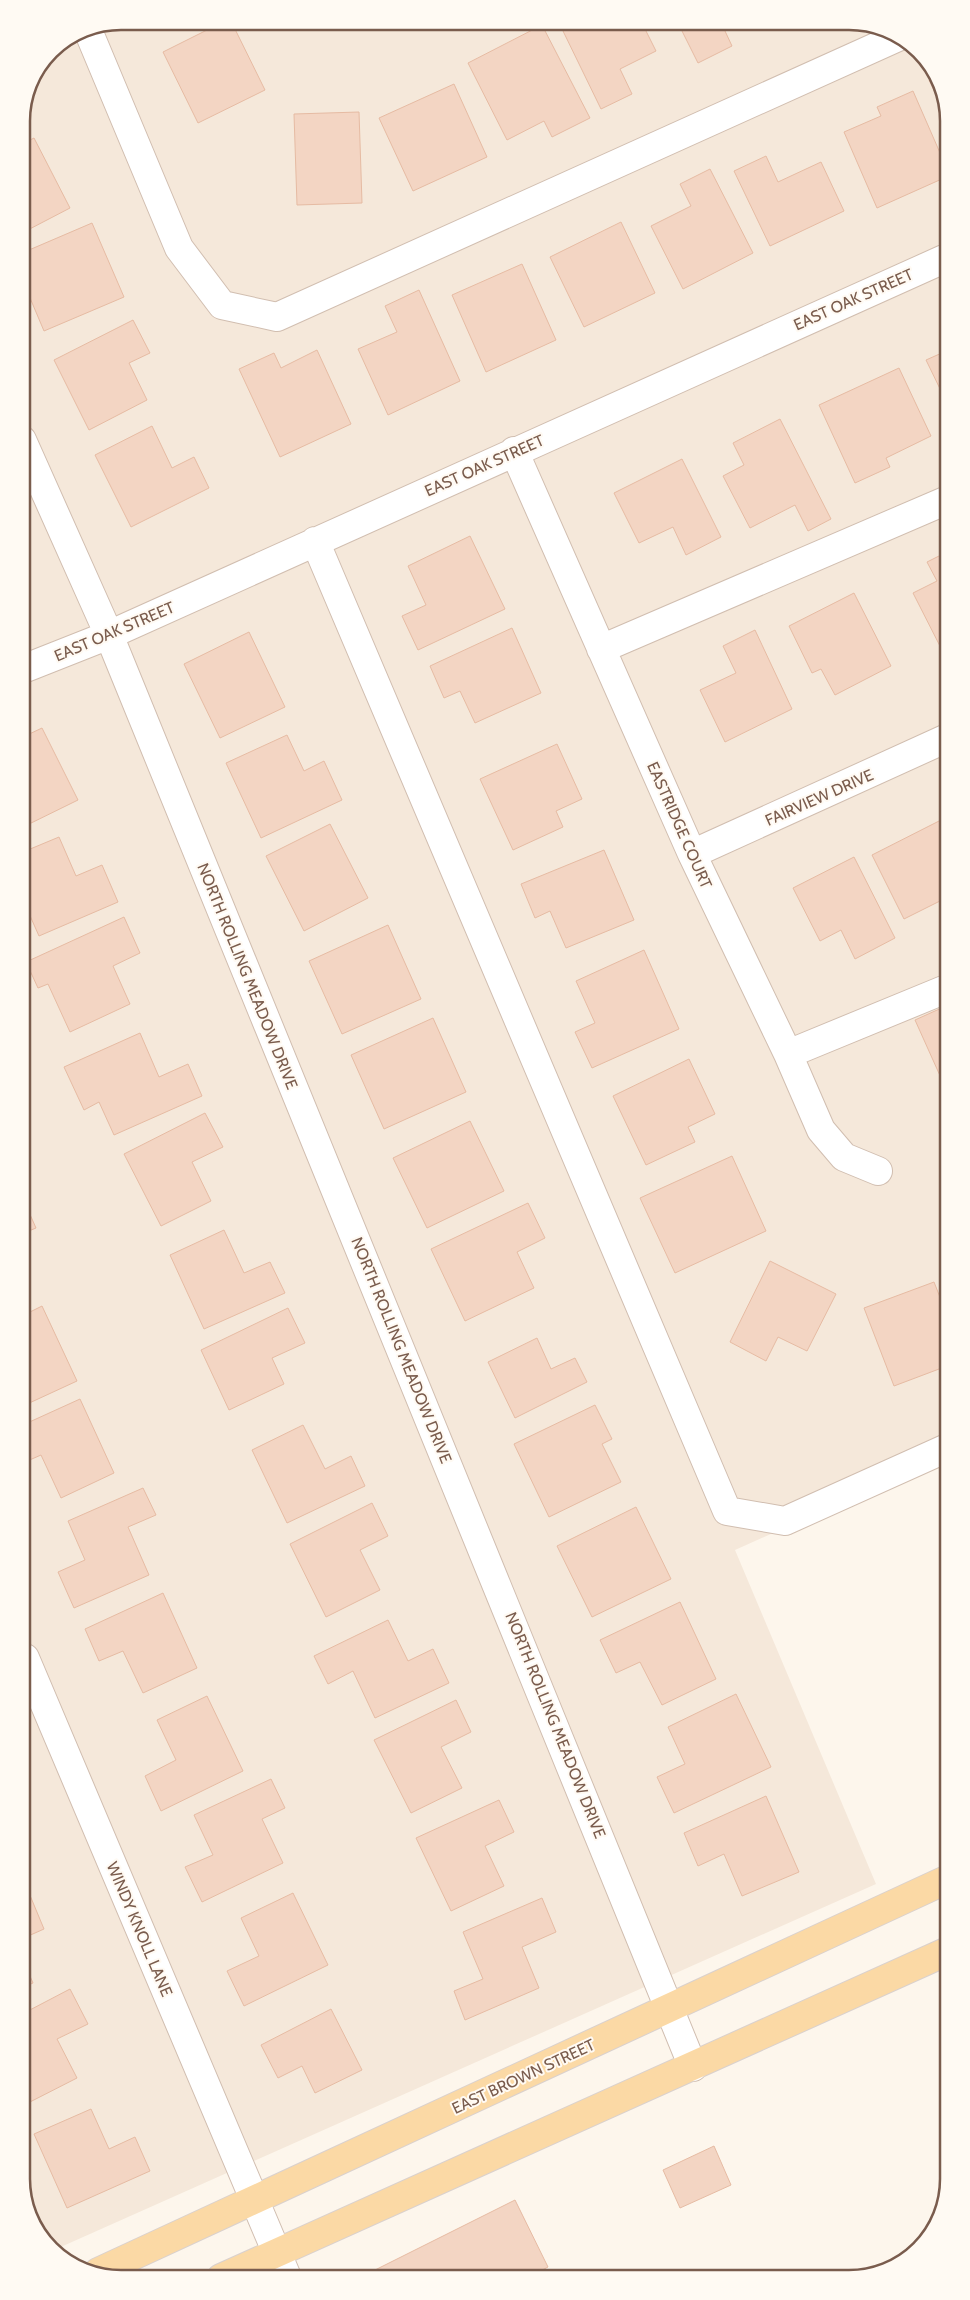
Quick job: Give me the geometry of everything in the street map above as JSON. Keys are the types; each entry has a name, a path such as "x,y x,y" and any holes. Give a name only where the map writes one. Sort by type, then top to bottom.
{"main road":[{"name":"EAST BROWN STREET","path":"106,2268 940,1883"},
{"path":"239,2270 940,1955"}],"street":[{"path":"90,36 179,248 222,305 276,317 891,40"},
{"name":"EAST OAK STREET","path":"30,666 109,635 940,261"},
{"name":"EASTRIDGE COURT","path":"514,451 692,854 788,1054 821,1130 844,1157 878,1171"},
{"name":"NORTH ROLLING MEADOW DRIVE","path":"30,458 109,635 671,2007 693,2067"},
{"path":"602,649 940,503"},
{"path":"316,541 727,1511 785,1521 940,1451"},
{"name":"FAIRVIEW DRIVE","path":"692,854 940,742"},
{"path":"788,1054 940,991"},
{"name":"WINDY KNOLL LANE","path":"30,1670 284,2270"}],"shaded area":[{"path":"121,30 855,30 878,35 894,42 913,57 931,81 938,103 940,121 940,1458 735,1550 876,1884 61,2247 45,2230 39,2219 30,2185 30,115 33,97 45,70 70,45 81,39 97,33"}],"building":[{"path":"207,30 235,30 265,90 198,123 163,52"},
{"path":"532,30 545,30 590,118 552,137 544,121 507,140 468,63"},
{"path":"646,30 656,51 620,69 632,94 601,109 563,31"},
{"path":"682,30 727,30 725,31 732,46 698,63"},
{"path":"454,84 487,157 413,191 379,118"},
{"path":"913,91 940,153 940,180 877,208 844,132 881,116 877,107"},
{"path":"359,112 362,203 297,205 294,114"},
{"path":"34,138 70,208 30,229 30,140"},
{"path":"766,156 778,182 821,162 844,211 770,246 734,171"},
{"path":"710,169 753,253 683,289 651,226 691,206 680,184"},
{"path":"621,222 655,293 584,327 550,257"},
{"path":"92,223 124,297 44,331 30,298 30,250"},
{"path":"522,264 556,340 486,372 452,295"},
{"path":"419,290 460,381 388,415 358,349 397,332 385,306"},
{"path":"133,320 150,353 129,363 147,400 89,430 54,360"},
{"path":"317,350 351,424 280,457 239,369 274,353 281,368"},
{"path":"940,354 940,389 926,360"},
{"path":"899,368 931,436 886,458 890,467 855,483 819,405"},
{"path":"780,419 831,519 808,531 795,505 750,528 723,476 744,465 733,443"},
{"path":"152,426 172,468 194,457 209,488 131,527 95,455"},
{"path":"682,459 721,537 686,555 673,527 639,543 614,493"},
{"path":"470,536 505,609 418,650 402,616 426,605 408,566"},
{"path":"940,556 940,646 913,593 937,581 927,562"},
{"path":"854,593 891,666 835,695 821,669 812,673 789,626"},
{"path":"512,628 541,693 475,723 460,691 444,698 430,666"},
{"path":"755,630 792,709 725,742 700,690 736,673 723,646"},
{"path":"249,632 285,707 220,738 184,664"},
{"path":"42,728 78,800 30,824 30,734"},
{"path":"287,735 304,771 324,761 342,800 261,838 226,763"},
{"path":"557,744 582,799 556,811 563,827 513,850 480,779"},
{"path":"940,821 940,901 904,919 872,855"},
{"path":"330,824 368,898 304,931 266,856"},
{"path":"59,837 76,876 102,865 118,902 39,936 30,916 30,849"},
{"path":"604,850 634,920 566,948 550,911 535,918 521,884"},
{"path":"854,857 895,938 855,959 841,930 820,941 793,888"},
{"path":"124,917 140,953 113,966 130,1004 70,1032 48,984 38,988 30,971 30,960"},
{"path":"388,925 421,999 342,1034 309,961"},
{"path":"644,950 679,1029 592,1068 575,1032 595,1023 576,981"},
{"path":"940,1009 940,1076 915,1020"},
{"path":"433,1018 466,1092 384,1129 351,1055"},
{"path":"140,1033 159,1077 188,1064 202,1096 114,1135 99,1102 84,1110 64,1067"},
{"path":"689,1059 715,1114 688,1127 695,1142 646,1165 613,1096"},
{"path":"205,1113 223,1147 192,1162 211,1201 161,1226 124,1154"},
{"path":"470,1121 504,1191 427,1228 393,1158"},
{"path":"732,1156 766,1231 675,1273 640,1198"},
{"path":"528,1203 545,1238 517,1252 534,1288 465,1321 431,1249"},
{"path":"30,1214 36,1228 30,1230"},
{"path":"224,1230 244,1273 270,1262 285,1293 204,1329 170,1255"},
{"path":"770,1261 836,1294 807,1351 778,1337 766,1361 730,1342"},
{"path":"934,1282 940,1297 940,1369 894,1386 864,1308"},
{"path":"42,1306 77,1381 30,1403 30,1312"},
{"path":"288,1308 305,1343 272,1358 284,1384 229,1410 201,1350"},
{"path":"537,1338 551,1369 575,1358 587,1382 515,1418 488,1362"},
{"path":"80,1399 114,1473 61,1498 41,1455 30,1460 30,1422"},
{"path":"595,1405 612,1439 602,1444 621,1482 549,1517 514,1444"},
{"path":"303,1425 325,1469 351,1456 365,1486 287,1523 252,1450"},
{"path":"143,1488 156,1515 128,1527 149,1575 74,1608 58,1572 85,1560 68,1521"},
{"path":"372,1503 388,1536 360,1550 380,1590 326,1617 290,1544"},
{"path":"636,1507 671,1579 592,1617 557,1546"},
{"path":"163,1593 197,1668 143,1693 123,1651 99,1661 85,1629"},
{"path":"680,1602 716,1679 662,1705 640,1662 616,1673 600,1640"},
{"path":"388,1620 408,1661 433,1649 449,1683 375,1718 353,1671 328,1684 314,1656"},
{"path":"736,1694 771,1767 674,1813 657,1777 685,1764 668,1727"},
{"path":"207,1696 243,1771 161,1811 145,1776 176,1760 157,1720"},
{"path":"456,1700 471,1732 441,1747 462,1788 411,1813 374,1740"},
{"path":"271,1779 285,1808 262,1819 283,1863 202,1902 185,1867 213,1855 194,1815"},
{"path":"766,1796 799,1872 742,1896 724,1854 698,1866 684,1833"},
{"path":"499,1800 514,1832 485,1846 504,1886 451,1911 416,1838"},
{"path":"293,1893 328,1965 244,2006 227,1971 259,1956 241,1918"},
{"path":"30,1895 44,1929 30,1935"},
{"path":"542,1898 556,1932 522,1947 539,1988 465,2020 454,1991 483,1979 463,1932"},
{"path":"70,1989 88,2024 57,2039 77,2078 30,2102 30,2010"},
{"path":"331,2009 362,2070 315,2093 302,2066 278,2078 261,2045"},
{"path":"91,2109 109,2149 135,2137 150,2171 67,2208 34,2134"},
{"path":"714,2146 731,2185 680,2208 663,2170"},
{"path":"515,2200 548,2267 542,2270 375,2270"}]}
